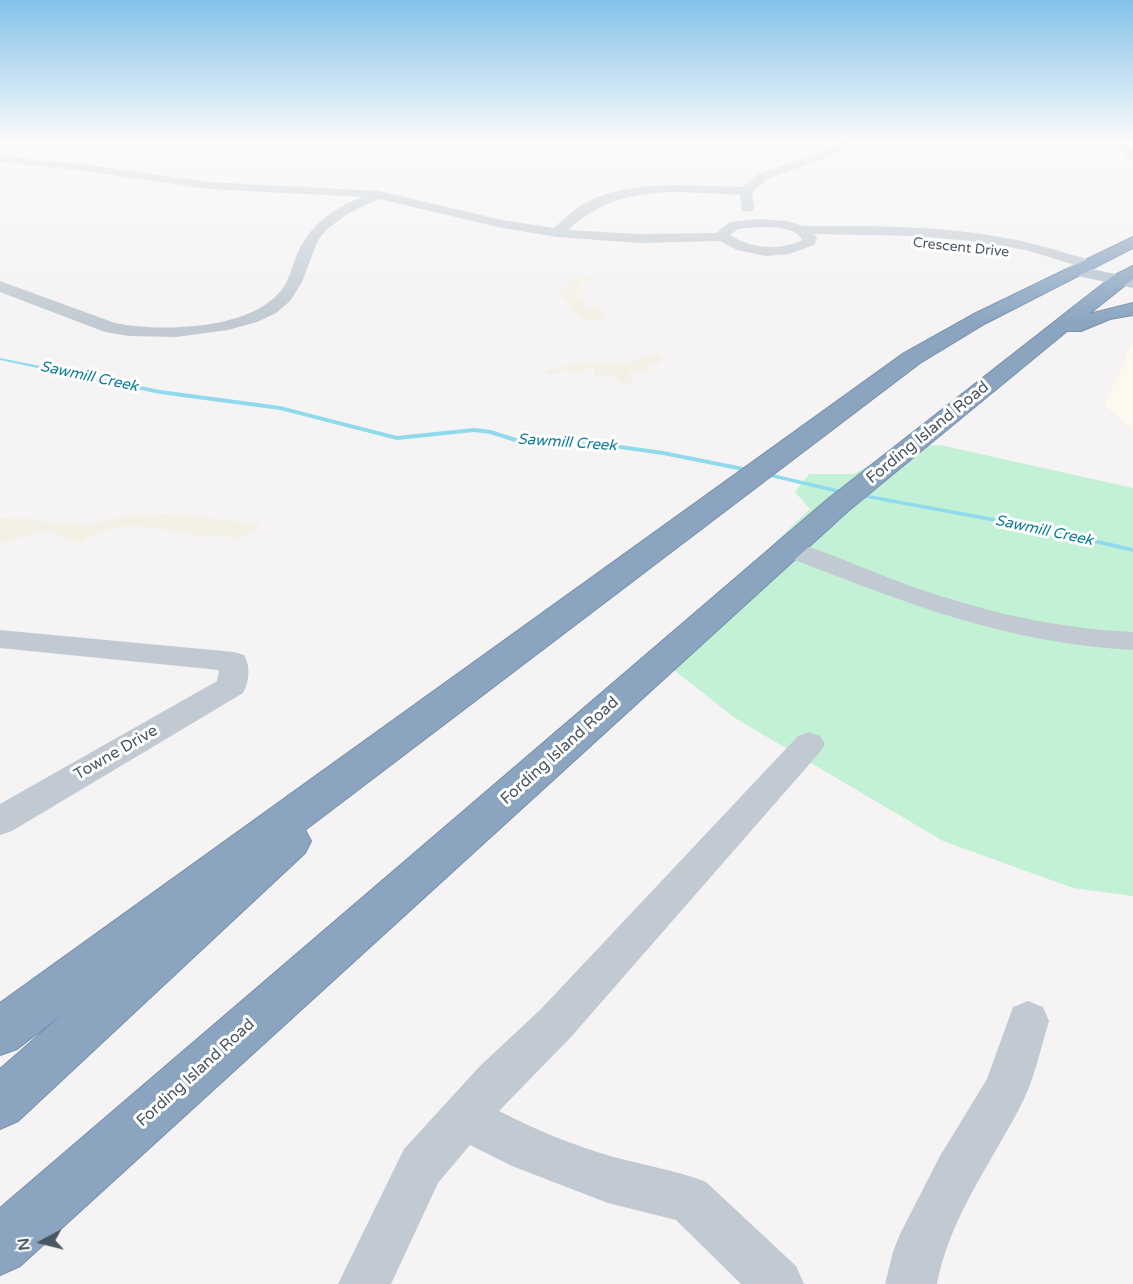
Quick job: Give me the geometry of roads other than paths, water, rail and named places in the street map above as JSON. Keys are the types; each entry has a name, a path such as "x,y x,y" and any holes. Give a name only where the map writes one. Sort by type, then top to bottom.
{"highway":[{"name":"Fording Island Road","path":"0,1246 838,505 1040,343 1115,278 1133,242"},
{"name":"Fording Island Road","path":"0,1032 912,358 979,319 1115,278"},
{"path":"1061,300 1088,281 1115,278"},
{"path":"957,409 1002,348"},
{"path":"0,1103 434,711"}],"street":[{"path":"0,286 111,328 153,334 232,324 266,313 284,299 297,279 316,233 339,213 360,203"},
{"name":"Crescent Drive","path":"419,203 502,224 638,240 723,237 738,246 765,250 793,249 806,236"},
{"path":"558,232 574,217 597,203"},
{"path":"745,203 760,223"},
{"name":"Crescent Drive","path":"723,237 727,229 760,223 784,225 806,236 831,239 933,233 1027,246 1115,278"},
{"path":"784,225 943,230 973,234 990,240"},
{"name":"Crescent Drive","path":"871,235 1002,252 1115,278"},
{"path":"788,549 916,596 1002,623 1084,638 1133,641"},
{"name":"Towne Drive","path":"0,639 234,662 232,686 0,821"},
{"path":"364,1284 421,1166 555,1023 809,744"},
{"path":"911,1284 918,1252 957,1173 1005,1091 1028,1021"},
{"path":"464,1118 528,1150 608,1179 689,1199 778,1284"}],"waterway":[{"name":"Sawmill Creek","path":"0,359 160,392 280,408 397,438 474,430 491,432 518,441 577,441 663,453 753,471"},
{"name":"Sawmill Creek","path":"764,474 846,493"},
{"name":"Sawmill Creek","path":"858,495 1033,527 1133,550"}]}
